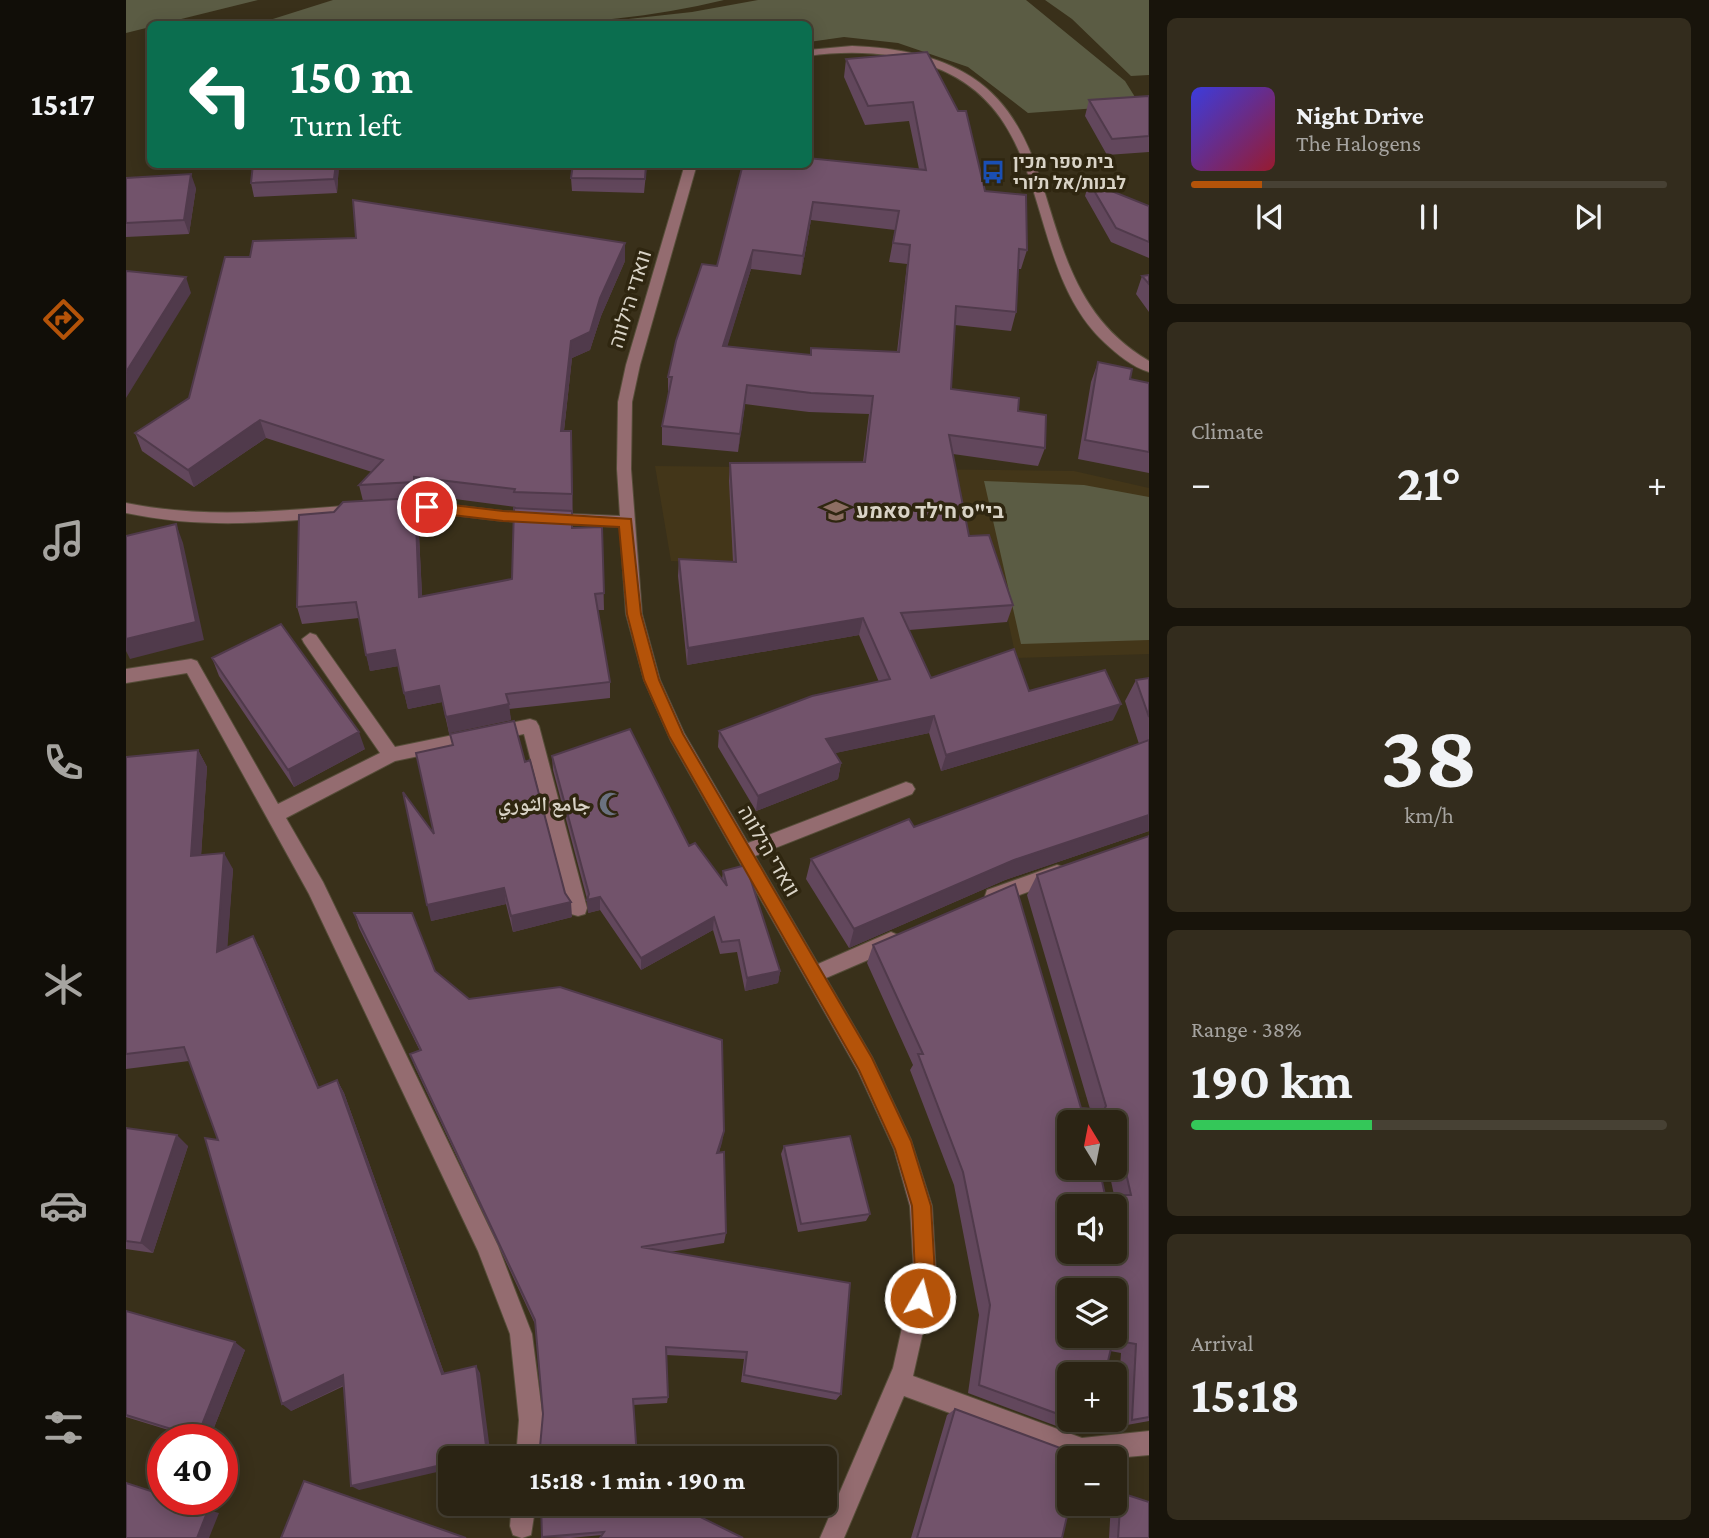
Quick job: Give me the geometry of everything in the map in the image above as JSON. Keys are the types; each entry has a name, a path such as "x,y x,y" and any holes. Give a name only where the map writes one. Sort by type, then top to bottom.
{"street":[{"path":"812,53 863,49 914,57 963,76 997,102 1026,154 1078,298 1102,336 1123,354 1149,367"},
{"name":"וואדי הילווה","path":"690,168 633,365 625,402 626,522 634,614 652,680 677,736 865,1064 904,1147 921,1206 925,1274 904,1369 832,1538"},
{"path":"126,508 160,515 233,520 338,510 427,507 503,516 626,522"},
{"path":"310,639 391,755"},
{"path":"126,676 191,666 316,888 487,1246 521,1334 531,1420 528,1446"},
{"path":"274,815 391,755 530,726 578,908"},
{"path":"744,852 906,789"},
{"path":"973,905 1015,895 1075,867"},
{"path":"814,974 912,932"},
{"path":"898,1382 1082,1450 1149,1443"}],"shaded area":[{"path":"655,466 1074,471 1149,488 1149,654 1016,658 991,539 904,559 809,567 671,561"}],"green space":[{"path":"126,0 258,0 173,21 147,21 147,28 126,33"},
{"path":"333,0 724,0 667,12 594,21 266,21"},
{"path":"758,0 1026,0 1125,81 1140,105 1028,113 968,67 898,43 844,37 812,42 812,21 610,21 692,12"},
{"path":"1045,0 1149,0 1149,75 1131,76 1072,19"},
{"path":"984,481 1084,485 1149,497 1149,640 1021,644"}],"building":[{"path":"927,52 958,111 966,111 985,191 1026,195 1027,250 1019,249 1016,312 956,306 951,389 1019,398 1018,411 1046,415 1045,448 949,435 969,536 989,535 1013,605 901,613 931,678 1014,649 1029,691 1105,670 1121,704 946,755 934,716 826,739 841,763 758,796 719,731 812,696 890,679 863,618 688,648 679,559 736,562 730,463 865,462 873,396 811,393 747,385 740,434 662,426 672,377 668,377 676,341 702,264 717,266 742,168 812,168 812,158 926,170 913,102 868,106 846,59","holes":["813,202 899,211 893,243 910,245 899,352 811,348 811,355 723,346 753,250 803,256"]},
{"path":"1149,96 1149,136 1112,139 1089,100"},
{"path":"253,168 335,168 334,179 251,183"},
{"path":"572,168 646,168 645,179 571,178"},
{"path":"191,174 184,220 126,223 126,178"},
{"path":"1089,182 1149,206 1149,242 1116,228"},
{"path":"353,200 625,243 600,298 590,332 571,341 561,431 571,431 572,494 514,492 515,489 414,477 414,482 359,485 383,460 260,420 188,470 135,433 189,398 225,257 250,257 253,241 356,238"},
{"path":"126,272 186,277 126,372"},
{"path":"1149,275 1149,284 1142,276"},
{"path":"1098,362 1132,369 1130,379 1149,383 1149,452 1085,440"},
{"path":"415,498 419,597 512,579 514,508 572,511 572,528 602,527 604,593 595,594 610,682 506,694 509,704 446,717 439,686 404,693 395,650 366,655 356,602 297,607 299,515 334,512 343,502"},
{"path":"176,524 196,622 126,639 126,536"},
{"path":"281,624 359,732 288,770 212,658"},
{"path":"1149,678 1149,717 1136,680"},
{"path":"514,721 525,762 530,760 565,893 571,902 511,916 504,888 427,905 403,792 434,834 416,753 453,745 450,734"},
{"path":"630,729 689,846 695,843 727,886 723,871 746,865 780,971 747,978 739,940 722,942 714,917 641,958 600,897 587,900 589,894 552,756"},
{"path":"1149,740 1149,815 1014,860 854,929 811,859 909,819 914,827"},
{"path":"198,750 191,856 224,853 217,952 253,936 318,1088 337,1080 442,1374 476,1366 486,1446 438,1446 438,1466 351,1486 343,1375 282,1404 205,1138 218,1140 184,1047 126,1054 126,757"},
{"path":"1149,836 1149,1417 1132,1420 1136,1344 1127,1342 1127,1278 1057,1278 1057,1348 1111,1348 1108,1362 1057,1362 1057,1414 979,1385 990,1305 963,1172 918,1054 923,1054 873,945 1015,884 1081,1108 1104,1110 1106,1106 1037,875","holes":["1057,1110 1127,1110 1127,1177 1131,1195 1127,1195 1127,1264 1057,1264 1057,1194 1105,1194 1102,1180 1057,1180"]},
{"path":"354,913 412,913 435,971 469,999 560,987 722,1040 724,1131 717,1153 724,1152 726,1233 641,1247 850,1283 841,1394 744,1375 747,1352 666,1347 668,1397 633,1399 636,1446 540,1446 543,1414 535,1320 410,1054 421,1050"},
{"path":"126,1128 177,1135 141,1243 126,1241"},
{"path":"850,1136 870,1214 801,1224 784,1146"},
{"path":"126,1311 235,1342 202,1424 155,1424 126,1415"},
{"path":"955,1409 1057,1447 1057,1516 1067,1516 1062,1538 917,1538"},
{"path":"304,1481 466,1538 281,1538"},
{"path":"126,1483 147,1490 147,1515 206,1515 197,1538 126,1538"},
{"path":"1127,1495 1149,1502 1149,1538 1118,1538 1119,1516 1127,1516"},
{"path":"541,1516 698,1516 743,1538 600,1538 604,1532 542,1537"}],"place":[{"name":"בית ספר מכין לבנות/אל ת׳ורי","path":"993,172"},
{"name":"בי\"ס ח'לד סאמע","path":"836,511"},
{"name":"جامع الثوري","path":"611,804"}],"route":[{"path":"427,507 503,516 626,522 634,614 652,680 677,736 865,1064 904,1147 921,1206 925,1274 920,1298"}]}
